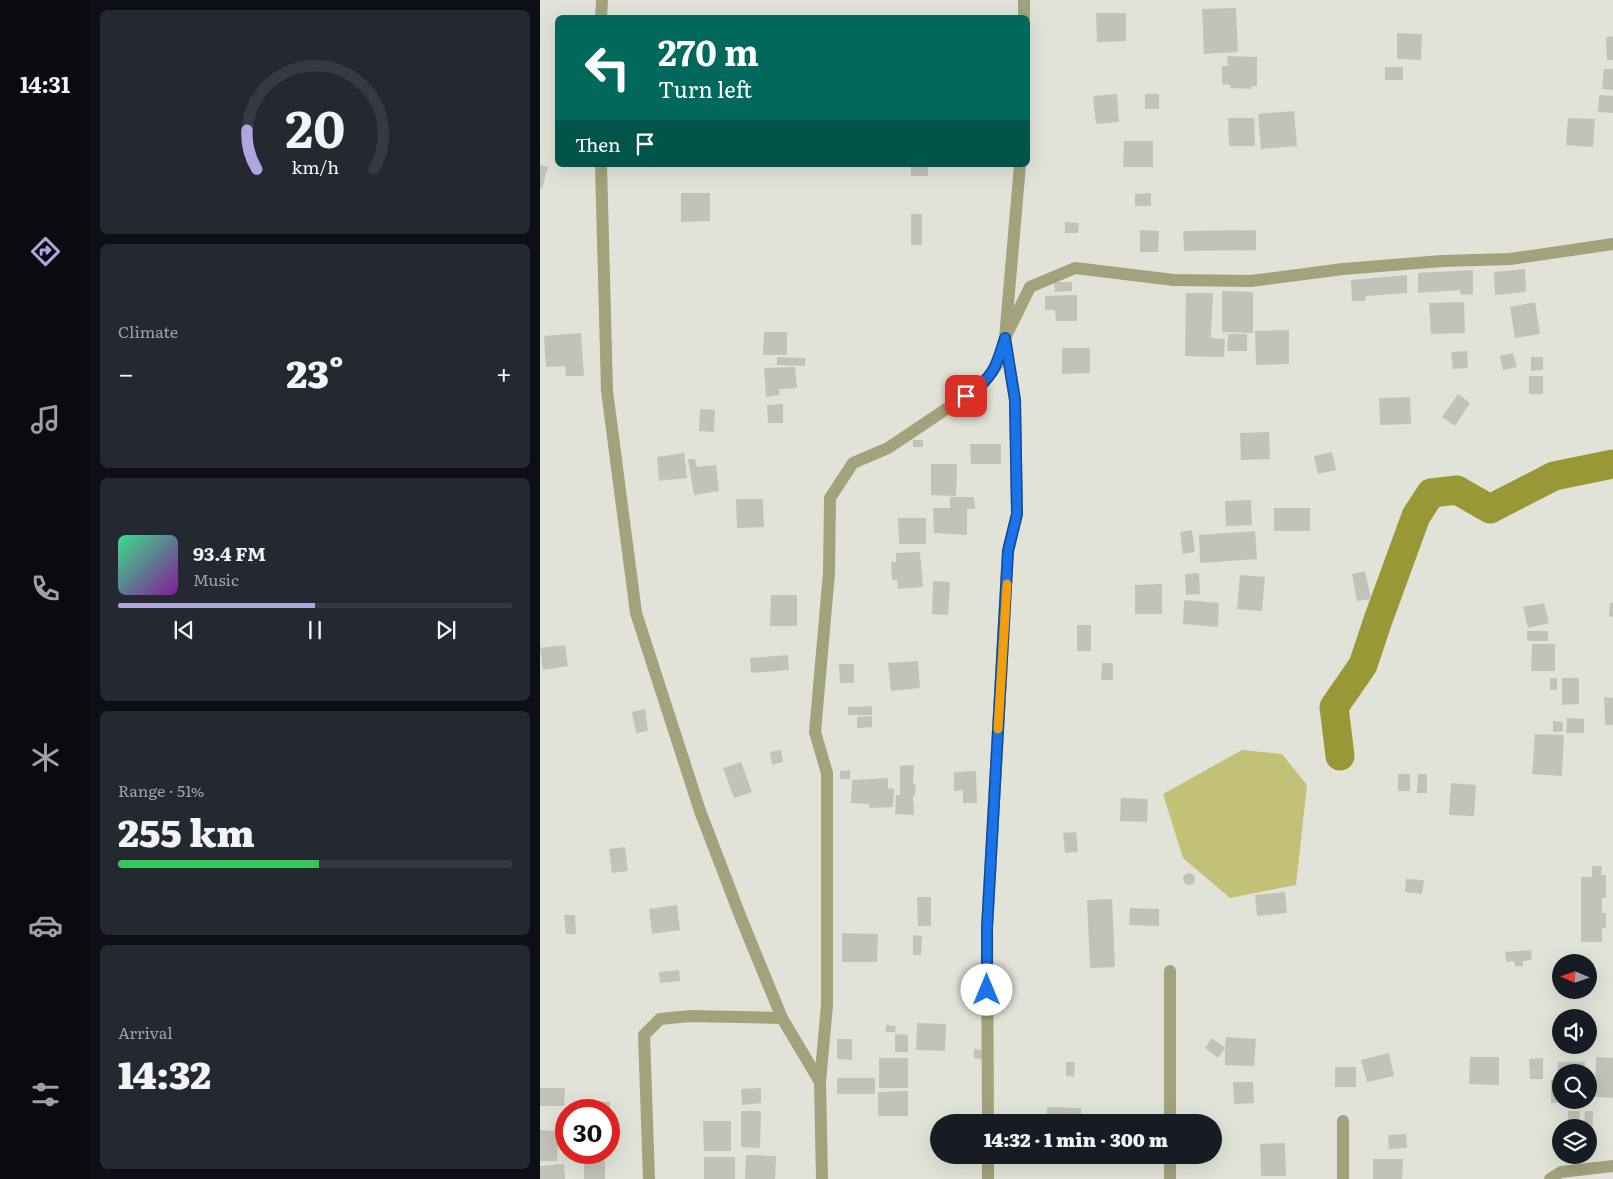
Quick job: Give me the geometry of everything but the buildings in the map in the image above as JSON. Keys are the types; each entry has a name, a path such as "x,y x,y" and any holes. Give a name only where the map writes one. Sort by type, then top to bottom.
{"street":[{"path":"601,15 602,0"},
{"path":"1024,0 1024,15"},
{"path":"601,167 607,391 636,613 700,811 782,1018 820,1082"},
{"path":"988,1114 987,928 1008,551 1017,514 1015,400 1005,338 1020,167"},
{"path":"822,1179 820,1082 827,1005 827,773 815,732 829,573 830,498 853,463 888,448 982,385 997,365 1005,338 1030,287 1074,268 1174,280 1251,281 1343,269 1442,261 1510,259 1613,244"},
{"path":"1170,972 1170,1114"},
{"path":"649,1179 644,1034 660,1019 690,1016 782,1018"},
{"path":"1343,1121 1344,1179"},
{"path":"988,1164 988,1179"},
{"path":"1170,1164 1170,1179"},
{"path":"1550,1179 1561,1172 1613,1166"}],"shaded area":[{"path":"1242,750 1282,754 1307,785 1296,885 1230,898 1183,858 1163,794"}],"waterway":[{"path":"1340,756 1334,707 1363,665 1416,516 1431,493 1457,490 1490,509 1554,476 1613,464"}],"slow traffic":[{"path":"998,729 1007,584"}],"route":[{"path":"966,396 982,385 997,365 1005,338 1015,400 1017,514 1008,551 987,928 987,990"}]}
